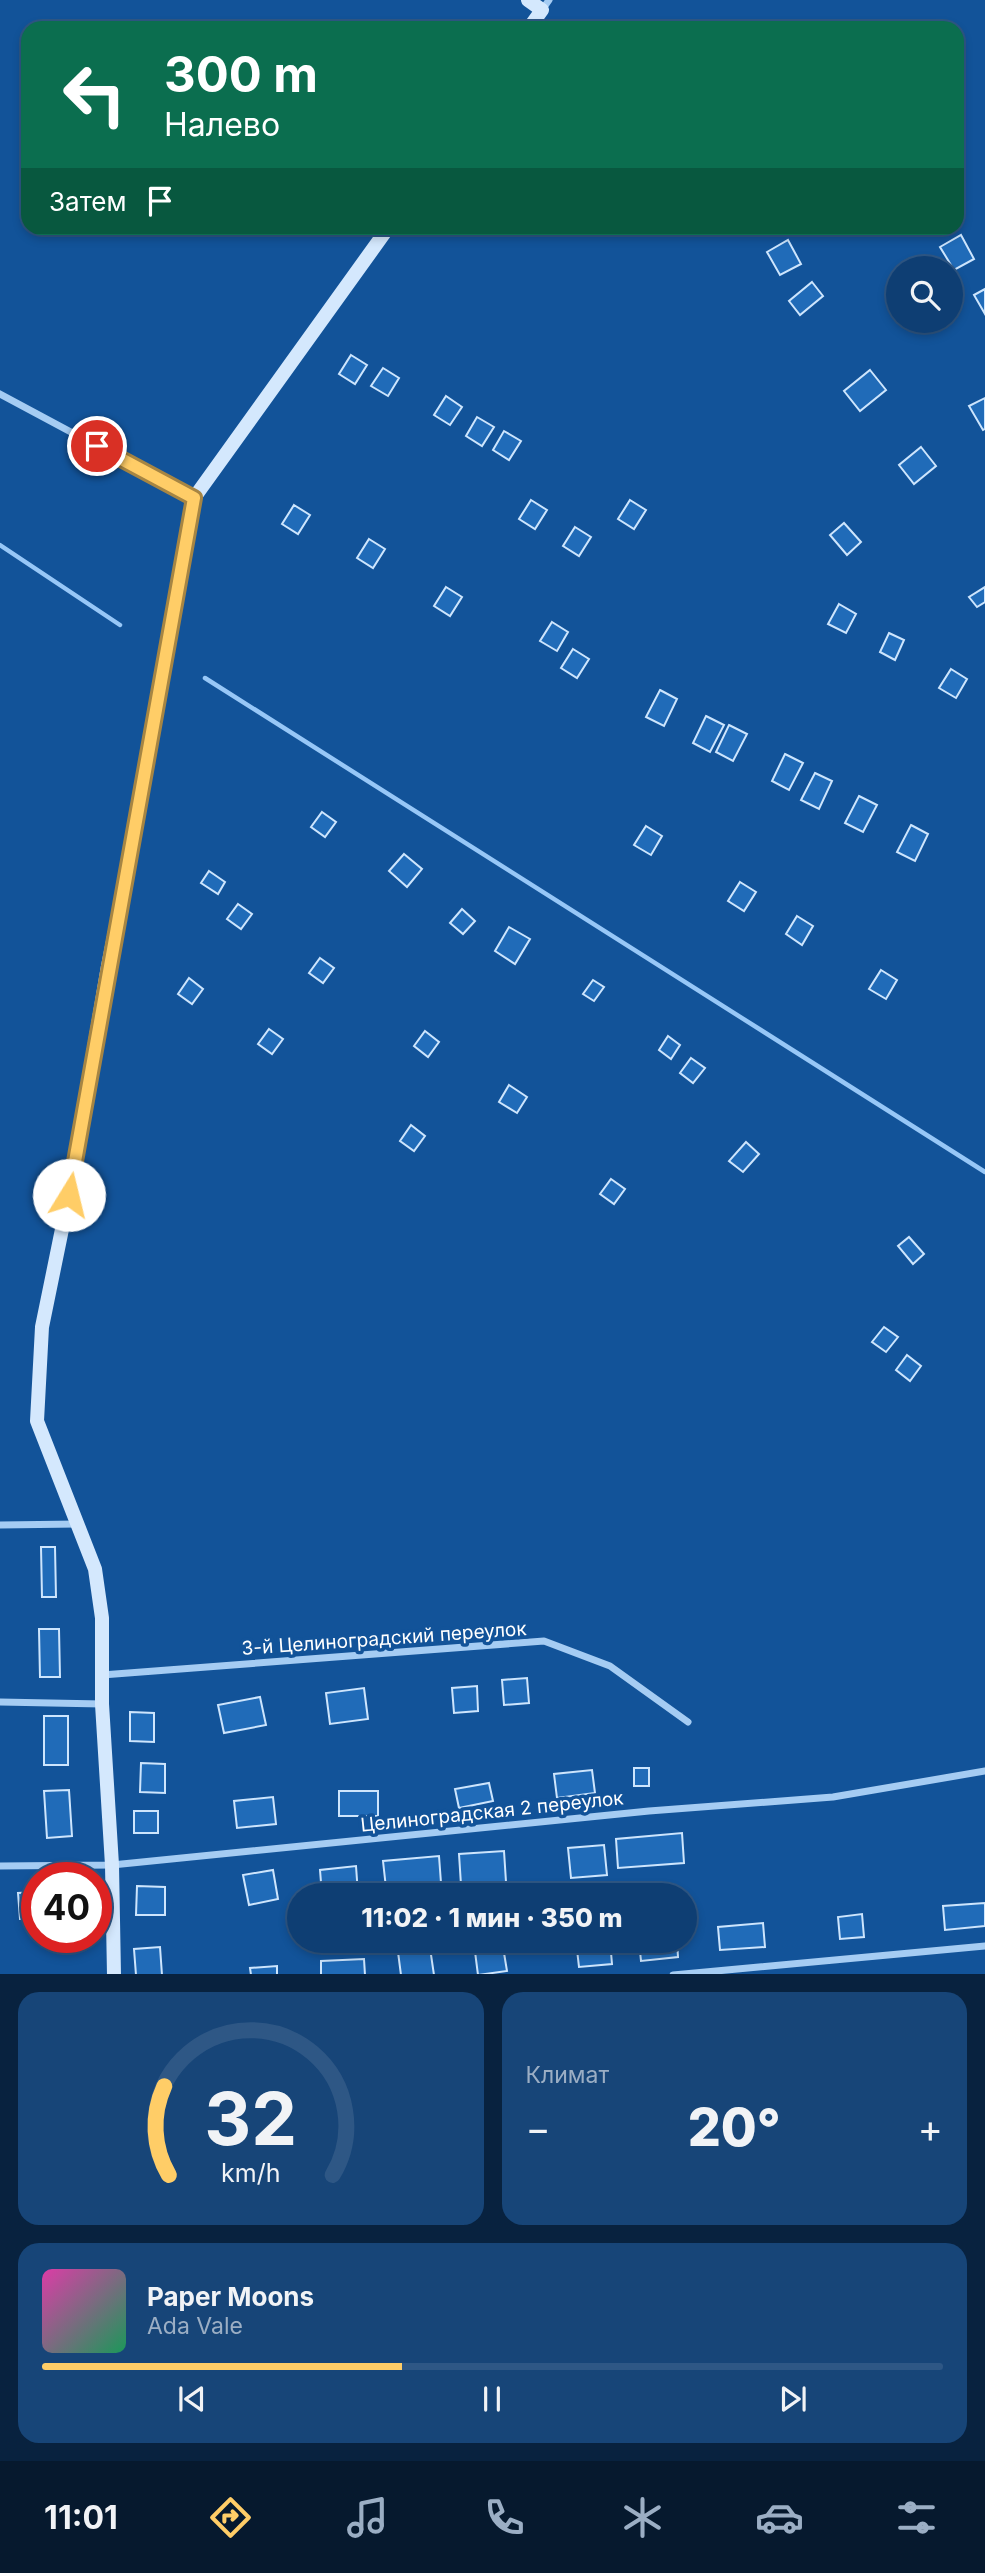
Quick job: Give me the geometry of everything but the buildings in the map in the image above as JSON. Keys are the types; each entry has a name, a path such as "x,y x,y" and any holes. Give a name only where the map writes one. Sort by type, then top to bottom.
{"street":[{"path":"528,0 546,5 534,21"},
{"path":"112,1862 102,1704 102,1618 95,1569 37,1421 43,1327 194,498 383,235"},
{"path":"0,394 194,498"},
{"path":"0,1525 79,1524"},
{"name":"3-й Целиноградский переулок","path":"102,1675 544,1641 610,1666 688,1722"},
{"path":"0,1702 102,1704"},
{"name":"Целиноградская 2 переулок","path":"112,1865 649,1811 833,1797 985,1771"},
{"path":"112,1865 114,1974"},
{"name":"Целиноградская 2 переулок","path":"0,1866 21,1866"},
{"path":"684,1974 985,1946"}],"waterway":[{"path":"0,545 120,625"},
{"path":"205,678 985,1172"}],"route":[{"path":"69,1195 107,966 138,816 194,498 97,446"}]}
